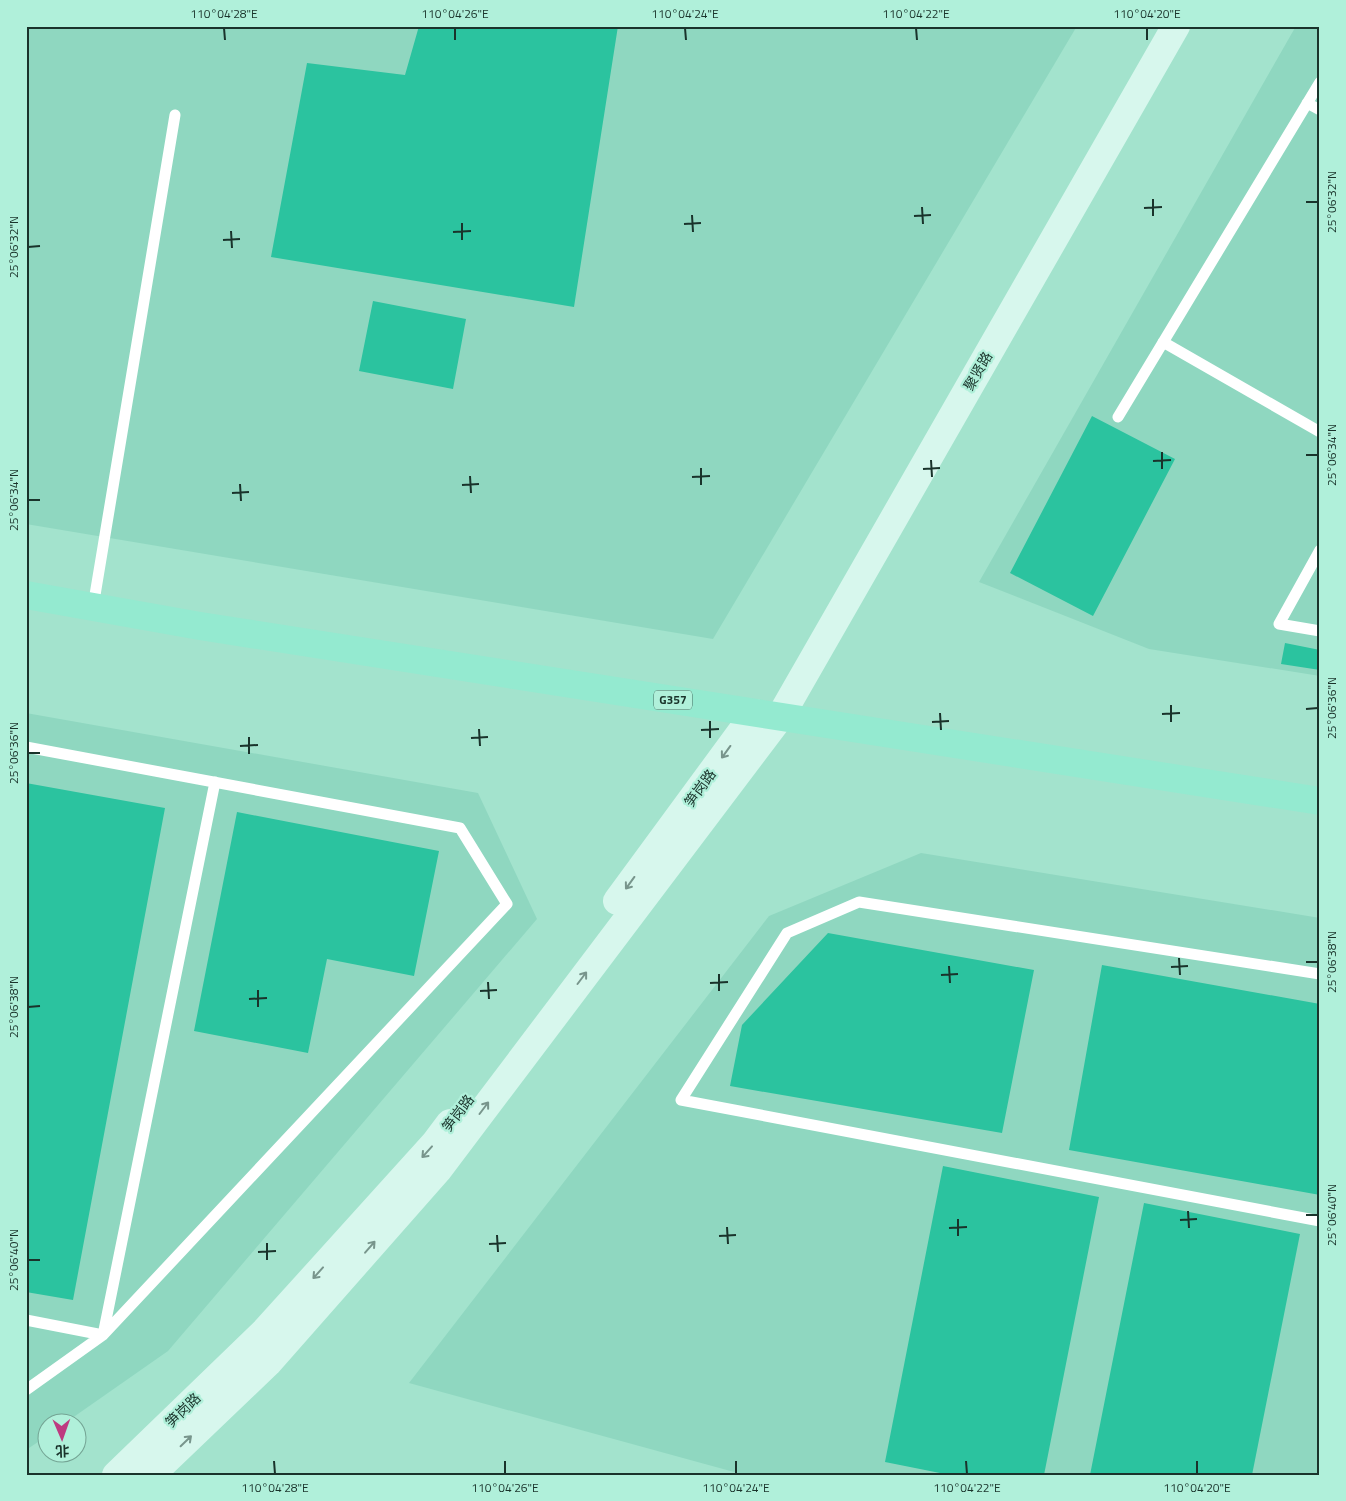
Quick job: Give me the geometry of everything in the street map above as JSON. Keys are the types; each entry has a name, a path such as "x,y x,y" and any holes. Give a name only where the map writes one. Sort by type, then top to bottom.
{"highway":[{"name":"G357","path":"26,594 200,626 1320,801"}],"main road":[{"name":"聚贤路","path":"768,715 1176,26"},
{"name":"笋岗路","path":"116,1475 265,1331 435,1143 575,958 768,715"},
{"name":"笋岗路","path":"151,1475 268,1363 438,1170 768,715"}],"lane":[{"path":"1118,417 1320,82"},
{"path":"1307,103 1320,110"},
{"path":"93,606 175,115"},
{"path":"1163,342 1320,432"},
{"path":"1320,550 1279,624 1320,632"},
{"path":"26,747 460,828 507,904 103,1335 26,1390"},
{"path":"103,1335 214,782"},
{"path":"1320,974 859,902 787,932 681,1100 1320,1221"},
{"path":"26,1320 103,1335"}],"shaded area":[{"path":"26,26 1077,26 713,639 26,524"},
{"path":"1296,26 1320,26 1320,676 1149,649 979,582"},
{"path":"26,713 478,793 537,919 168,1351 78,1414 38,1414 38,1442 26,1450"},
{"path":"921,853 1320,918 1320,1475 745,1475 409,1383 769,916"}],"building":[{"path":"419,26 618,26 574,307 271,257 307,63 405,75"},
{"path":"373,301 466,319 453,389 359,371"},
{"path":"1092,416 1175,459 1093,616 1010,573"},
{"path":"1285,643 1320,650 1320,670 1281,664"},
{"path":"26,783 165,808 73,1300 26,1292"},
{"path":"237,812 439,851 414,976 327,959 308,1053 194,1031"},
{"path":"828,933 1034,970 1002,1133 730,1086 742,1025"},
{"path":"1102,965 1320,1004 1320,1195 1069,1150"},
{"path":"943,1166 1099,1197 1044,1475 950,1475 885,1462"},
{"path":"1144,1203 1300,1234 1252,1475 1090,1475"}]}
